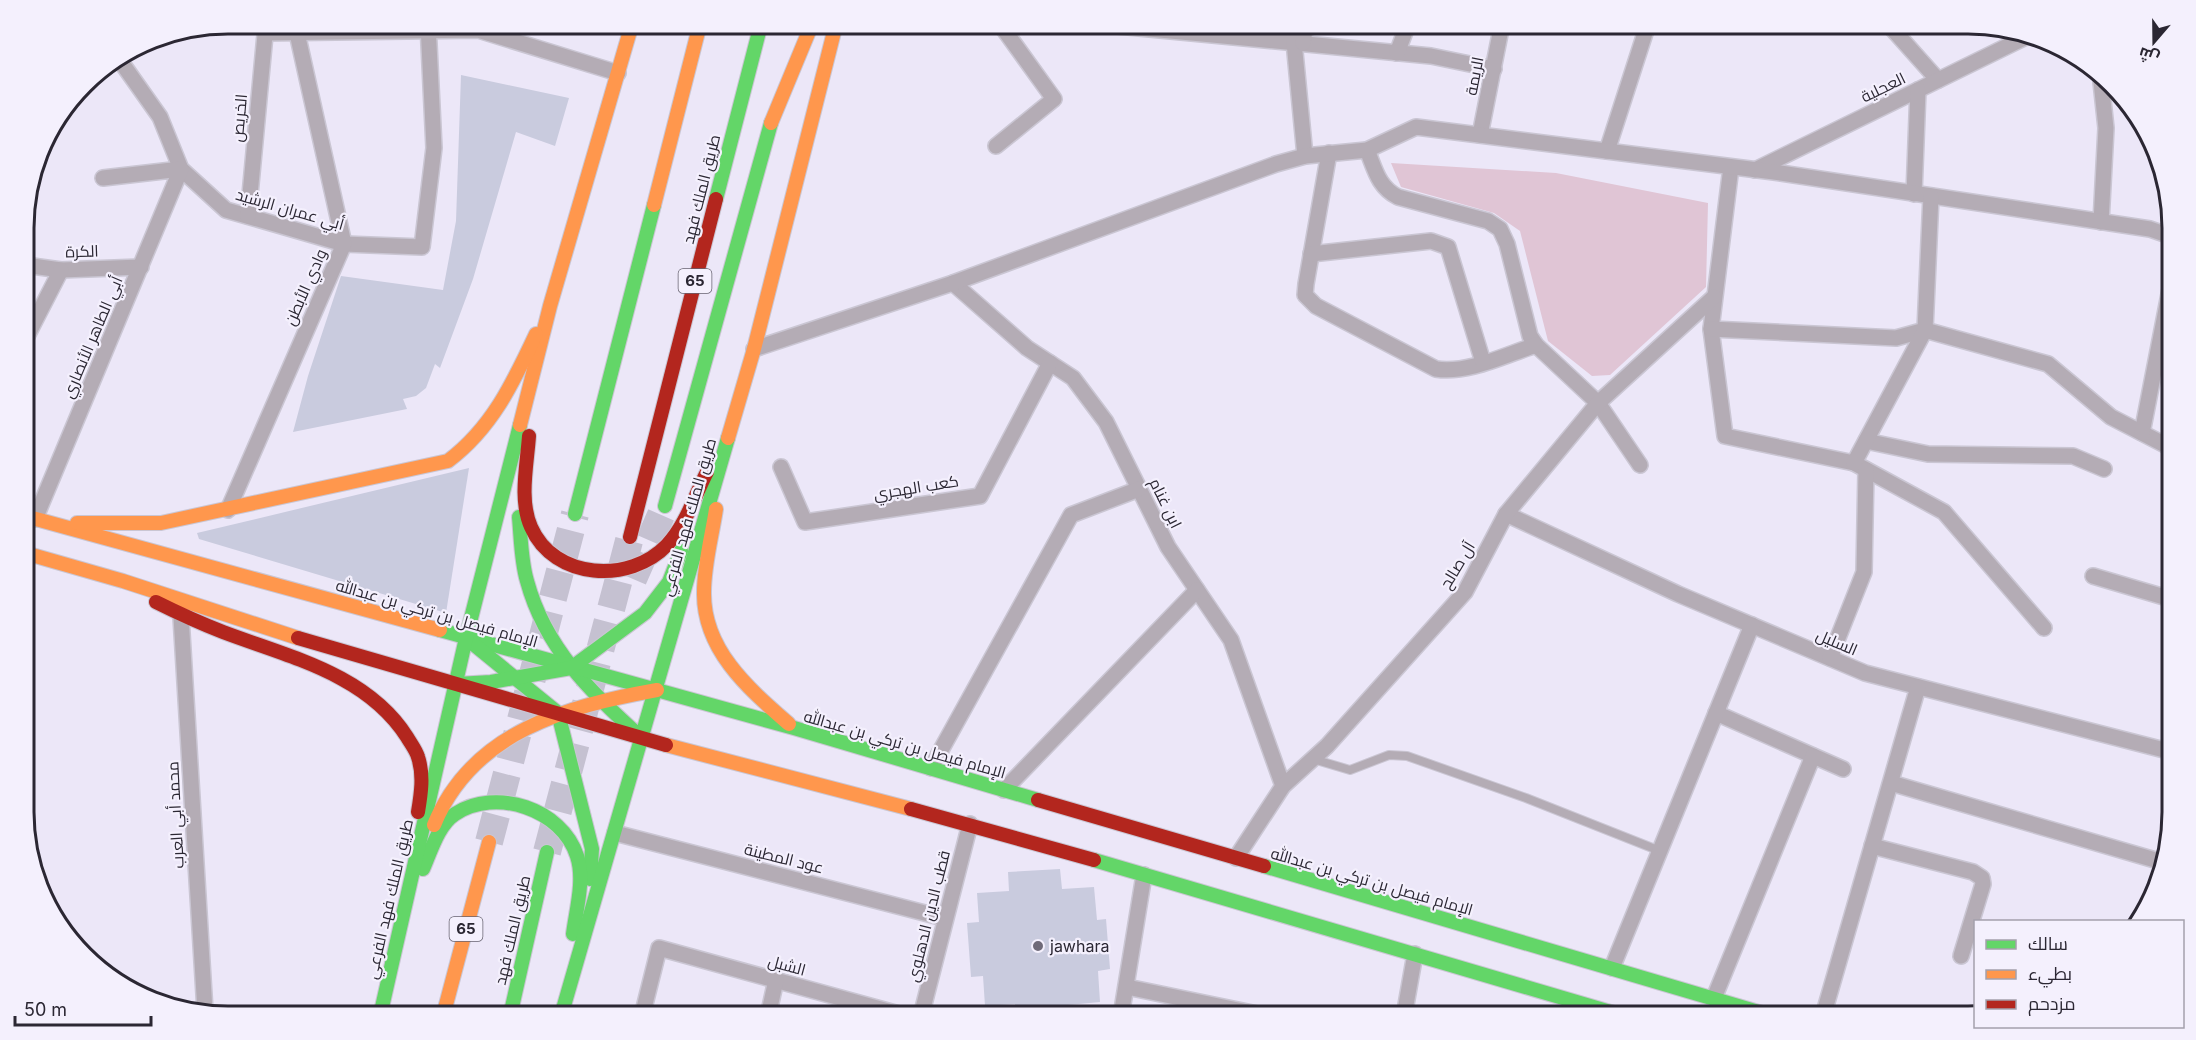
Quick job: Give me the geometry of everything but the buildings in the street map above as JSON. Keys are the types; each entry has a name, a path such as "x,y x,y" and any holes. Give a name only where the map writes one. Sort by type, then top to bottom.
{"main road":[{"name":"طريق الملك فهد الفرعي","path":"382,1006 399,922 457,684 466,638 532,385 550,306 629,35"},
{"path":"661,179 688,35"},
{"path":"575,514 697,35"},
{"name":"طريق الملك فهد","path":"630,537 758,35"},
{"path":"665,506 758,163 774,113 807,35"},
{"name":"طريق الملك فهد الفرعي","path":"563,1006 643,739 727,436 754,349 833,35"},
{"path":"37,520 161,523 448,461 483,433 498,410 550,306"},
{"path":"532,385 526,503 530,525 537,540 549,553 560,561 580,569 617,573 645,563 668,544 727,436"},
{"path":"532,385 517,506 527,580 547,636 599,701 643,739"},
{"path":"457,684 513,678 571,668 645,613 669,582 727,436"},
{"path":"727,436 703,598 708,624 722,656 744,685 794,728"},
{"name":"الإمام فيصل بن تركي بن عبدالله","path":"37,520 794,728 1737,1005"},
{"path":"34,556 123,581 346,654 643,739 970,824 1588,1005"},
{"path":"123,581 181,617 320,669 370,695 395,722 417,754 421,793 399,922"},
{"path":"466,638 558,713 592,849 590,880 569,981"},
{"path":"399,922 435,822 447,796 465,773 497,748 558,713 599,701 657,690"},
{"path":"399,922 440,833 454,814 474,806 491,803 523,805 548,816 564,834 576,854 579,868 569,981"},
{"name":"65","path":"446,1006 489,842"},
{"name":"طريق الملك فهد","path":"512,1006 547,852"}],"street":[{"path":"1214,34 1397,53 1494,69"},
{"path":"1302,34 1299,42 1305,156"},
{"path":"1397,53 1404,34"},
{"name":"الريمة","path":"1480,135 1500,34"},
{"path":"1607,151 1645,34"},
{"path":"1901,34 1938,80"},
{"name":"الخريص","path":"248,216 265,35"},
{"name":"وادي الأبطن","path":"228,510 344,244 297,35"},
{"name":"أبي عمران الرشيد","path":"124,66 159,117 182,169 226,210 344,244 422,247 434,148 429,35"},
{"path":"502,35 618,73"},
{"path":"996,146 1054,99 1008,35"},
{"name":"العجلية","path":"1755,170 2018,41"},
{"path":"2101,222 2106,128 2103,89"},
{"path":"1914,194 1918,90"},
{"path":"754,349 953,283 1276,164 1305,156 1367,150 1416,126 1755,170 2150,229 2162,233"},
{"path":"1367,150 1380,184 1387,192 1488,221 1500,229 1508,244 1530,336 1536,345 1598,403 1640,465"},
{"path":"1329,153 1305,296 1316,306 1436,369 1449,371 1536,345"},
{"path":"1731,167 1711,329 1725,436 1860,466 1944,512 2044,628"},
{"path":"103,178 182,169"},
{"name":"أبي الطاهر الأنصاري","path":"37,520 182,169"},
{"path":"1830,658 1864,572 1860,466 1866,441 1925,330 1931,196"},
{"path":"1311,254 1431,241 1448,247 1483,362"},
{"name":"الكرة","path":"35,266 61,270 141,267"},
{"path":"35,306 61,270"},
{"name":"ابن غنام","path":"953,283 1027,348 1073,378 1106,422 1168,547 1231,640 1283,786"},
{"name":"آل صالح","path":"1236,858 1283,786 1313,759 1465,592 1506,514 1598,403 1714,297"},
{"path":"2142,433 2162,327"},
{"path":"1711,329 1896,338 1925,330 2048,364 2111,417 2162,443"},
{"name":"كعب الهجري","path":"781,466 805,522 980,496 1050,363"},
{"path":"1866,441 1928,454 2073,456 2104,469"},
{"path":"931,768 1071,514 1139,489"},
{"name":"السليل","path":"1506,514 1864,673 2162,749"},
{"path":"2092,576 2162,596"},
{"path":"1004,790 1197,590"},
{"name":"محمد أبي العرب","path":"181,617 205,1004"},
{"path":"1612,968 1752,625"},
{"path":"1826,1005 1918,687"},
{"path":"1716,713 1843,769"},
{"path":"1714,998 1813,756"},
{"path":"1891,783 2155,860"},
{"name":"قطب الدين الدهلوي","path":"923,1006 944,918 970,824"},
{"name":"عود المطينة","path":"615,834 944,918"},
{"path":"1872,846 1973,872 1982,878 1983,884 1961,956"},
{"path":"1123,1005 1144,875"},
{"name":"الشبل","path":"645,1006 659,948 776,980 858,1006"},
{"path":"1406,1005 1415,954"},
{"path":"770,1006 776,980"},
{"path":"1127,987 1216,1005"}],"lane":[{"path":"1313,759 1350,770 1389,755 1407,756 1660,851"}],"shaded area":[{"path":"1391,163 1556,173 1708,203 1706,287 1610,375 1592,376 1548,341 1520,231 1494,213 1401,187"}],"tunnel":[{"path":"633,579 665,506"},
{"path":"489,842 575,514"},
{"path":"547,852 630,537"}],"traffic: fast":[{"path":"716,199 758,35"},
{"path":"665,506 771,123"},
{"path":"575,514 654,205"},
{"path":"382,1006 466,638 520,425"},
{"path":"564,1006 728,438"},
{"path":"519,517 525,573 535,605 546,628 558,649 589,687 643,739"},
{"path":"457,684 491,682 571,668 645,613 669,582 681,551"},
{"path":"440,630 794,728 1038,800"},
{"path":"466,638 558,713 592,849 590,879"},
{"path":"423,869 440,831 455,814 471,806 489,803 508,803 526,807 543,815 557,826 569,840 577,856 580,885 573,934"},
{"path":"512,1006 547,852"},
{"path":"1094,860 1587,1005"},
{"path":"1264,866 1735,1005"}],"traffic: slow":[{"path":"520,425 550,306 629,35"},
{"path":"654,205 697,35"},
{"path":"771,123 808,35"},
{"path":"728,438 754,349 833,35"},
{"path":"77,523 161,523 448,461 477,434 500,404 536,334"},
{"path":"716,509 704,582 706,613 711,632 731,667 789,724"},
{"path":"34,519 440,630"},
{"path":"34,556 123,581 298,638"},
{"path":"434,825 451,793 472,767 498,746 526,729 557,715 590,705 657,690"},
{"path":"666,745 911,809"},
{"path":"446,1006 489,842"}],"traffic: jam":[{"path":"630,537 716,199"},
{"path":"529,436 525,494 527,517 542,545 557,558 574,566 594,570 614,570 633,566 651,558 674,537 707,472"},
{"path":"156,602 214,629 325,670 371,698 390,715 417,754 421,778 418,812"},
{"path":"298,638 666,745"},
{"path":"1038,800 1264,866"},
{"path":"911,809 1094,860"}],"place":[{"name":"jawhara","path":"1038,946"}]}
